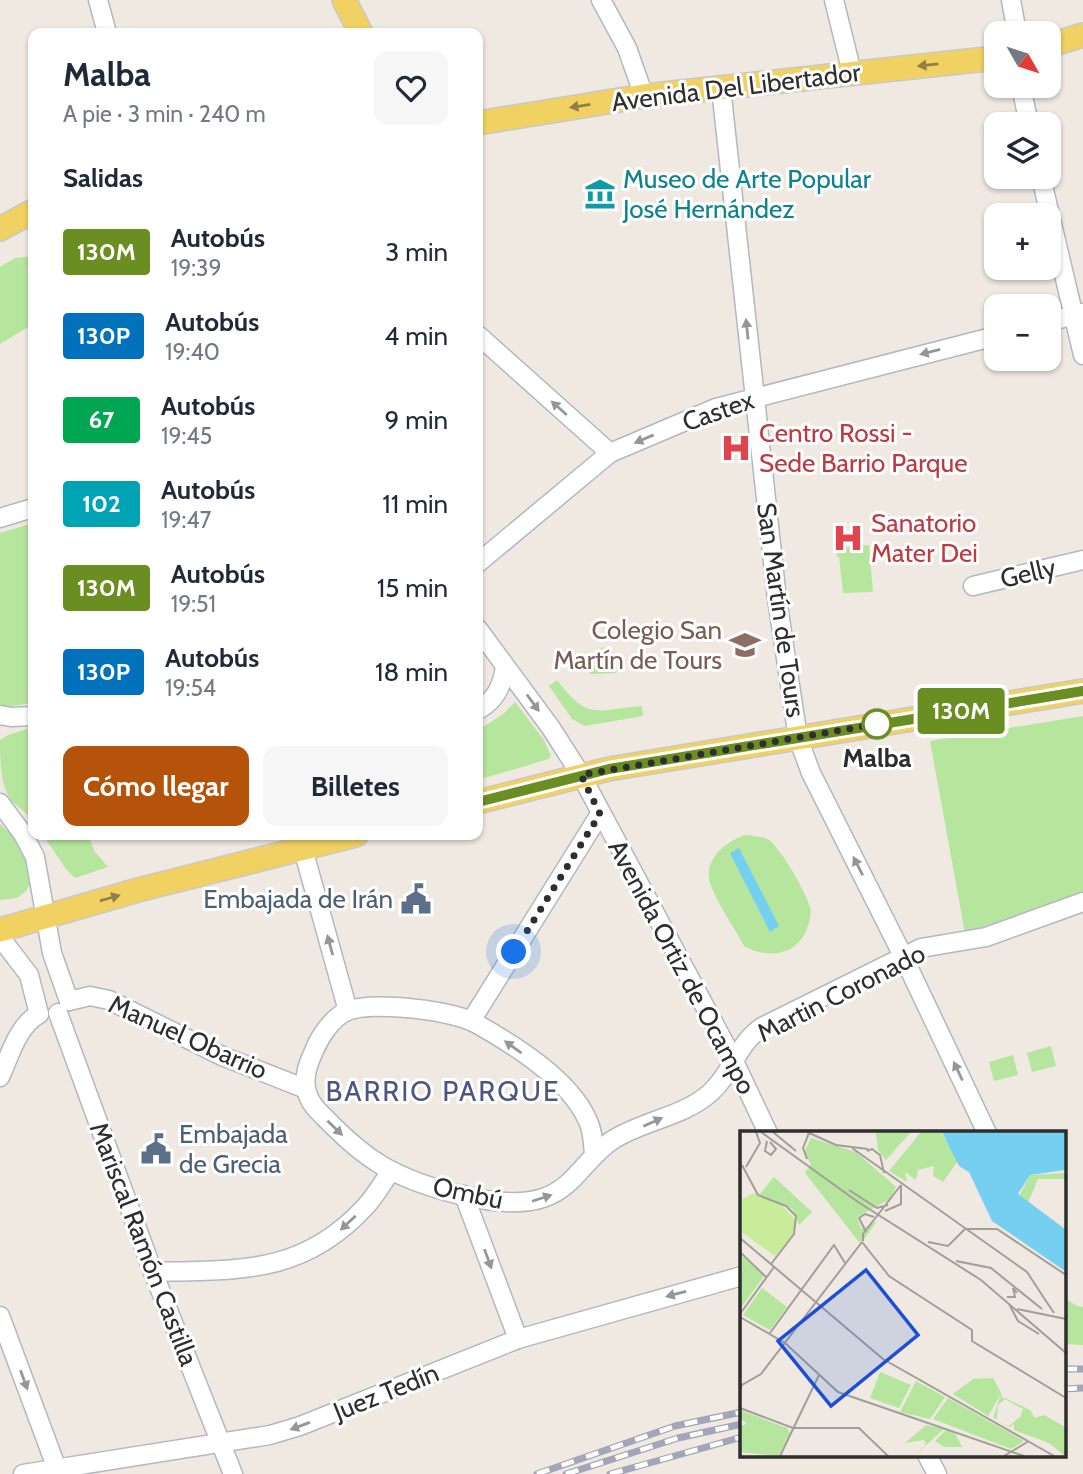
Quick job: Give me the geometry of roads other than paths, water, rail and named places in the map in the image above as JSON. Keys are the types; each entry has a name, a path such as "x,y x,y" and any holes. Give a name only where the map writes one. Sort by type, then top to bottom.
{"main road":[{"path":"344,0 358,28"},
{"path":"1061,42 1083,35"},
{"name":"Avenida Del Libertador","path":"483,122 644,96 984,59"},
{"path":"0,229 28,219"},
{"path":"483,801 581,775 1083,691"},
{"path":"0,930 138,890 337,840"}],"street":[{"path":"98,0 106,28"},
{"path":"601,0 627,48 644,96"},
{"path":"834,0 852,73"},
{"path":"1011,0 1015,21"},
{"name":"San Martín de Tours","path":"721,88 777,599 799,738 811,773 903,956 986,1131"},
{"path":"1044,189 1078,315 1083,355"},
{"name":"Castex","path":"483,559 610,453 716,408 984,338"},
{"path":"483,339 610,453"},
{"path":"0,519 28,510"},
{"name":"Gelly","path":"973,586 1083,560"},
{"name":"Avenida Ortiz de Ocampo","path":"483,636 551,728 581,775 733,1061 767,1131"},
{"path":"483,706 496,694 504,676 505,666"},
{"path":"0,715 28,716"},
{"name":"Mariscal Ramón Castilla","path":"0,803 23,834 35,857 63,1007 153,1272 233,1474"},
{"path":"471,1021 600,814"},
{"path":"303,849 348,1011"},
{"name":"Martin Coronado","path":"594,1155 621,1136 701,1100 719,1085 746,1042 762,1027 921,948 986,937 1083,902"},
{"path":"0,937 29,975 39,1014"},
{"name":"Manuel Obarrio","path":"63,1007 90,996 114,1002 214,1052 306,1089"},
{"path":"0,1077 21,1031 30,1020 39,1014 63,1007"},
{"path":"306,1089 307,1070 318,1041 330,1025 348,1011 378,1007 447,1014 471,1021 526,1056 572,1095 588,1120 594,1155"},
{"name":"Ombú","path":"306,1089 313,1104 336,1129 360,1150 391,1171 412,1180 490,1202 517,1203 559,1192 594,1155"},
{"path":"153,1272 264,1267 292,1259 319,1246 342,1229 368,1204 391,1171"},
{"path":"464,1195 518,1339"},
{"name":"Juez Tedín","path":"23,1474 254,1439 300,1426 518,1339 740,1277"},
{"path":"0,1315 57,1469"},
{"path":"928,1456 937,1474"}],"water":[{"path":"739,848 779,926 770,932 730,853"}],"railway":[{"path":"1066,1369 1083,1369"},
{"path":"1066,1389 1083,1388"},
{"path":"537,1474 675,1426 740,1412"},
{"path":"566,1474 678,1438 740,1424"},
{"path":"610,1474 740,1438"}],"place":[{"name":"Museo de Arte Popular José Hernández","path":"600,194"},
{"name":"Centro Rossi - Sede Barrio Parque","path":"736,448"},
{"name":"Sanatorio Mater Dei","path":"848,538"},
{"name":"Colegio San Martín de Tours","path":"745,645"},
{"name":"Malba","path":"877,724"},
{"name":"Embajada de Irán","path":"416,899"},
{"name":"Embajada de Grecia","path":"156,1149"}],"district":[{"name":"BARRIO PARQUE","path":"443,1091"}]}
